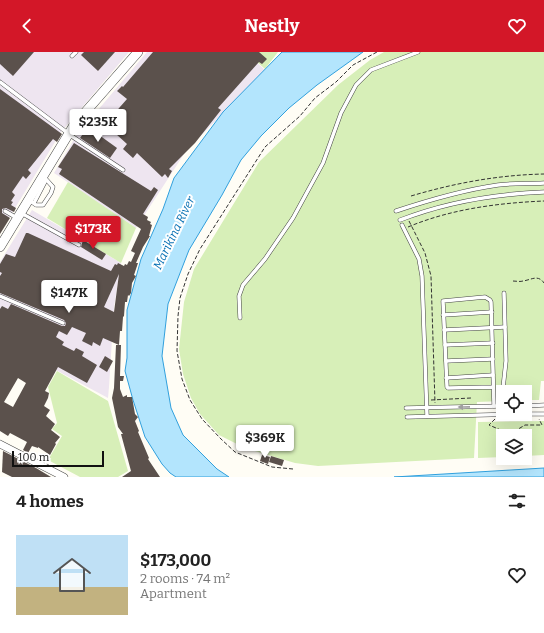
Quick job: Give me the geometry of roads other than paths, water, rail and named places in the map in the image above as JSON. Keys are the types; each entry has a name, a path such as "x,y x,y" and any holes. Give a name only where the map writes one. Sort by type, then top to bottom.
{"street":[{"path":"0,247 19,216 31,202 68,134 83,114 138,52"},
{"path":"0,444 64,477"}],"lane":[{"path":"72,56 76,52"},
{"path":"240,318 239,296 243,285 265,259 293,218 323,163 341,112 356,85 371,70 418,52"},
{"path":"0,82 68,134 123,170"},
{"path":"31,202 36,205 43,204 51,193 53,187 45,178"},
{"path":"396,211 427,200 469,190 498,185 544,183"},
{"path":"400,220 422,211 465,201 518,193 544,192"},
{"path":"5,211 19,216 79,245"},
{"path":"403,227 418,259 422,276 427,416"},
{"path":"504,293 506,361 504,385"},
{"path":"0,296 63,323"},
{"path":"406,408 494,406 491,302 485,297 443,301 446,378 448,388 493,387"},
{"path":"443,315 492,312"},
{"path":"444,330 506,327"},
{"path":"445,346 493,343"},
{"path":"446,361 492,359"},
{"path":"446,378 493,375"},
{"path":"532,406 544,405"},
{"path":"532,414 544,414"},
{"path":"407,416 496,415"}],"water":[{"name":"Marikina River","path":"282,52 363,52 317,85 289,108 261,136 241,160 189,250 168,304 162,356 171,408 183,435 217,469 229,477 176,477 162,464 145,437 133,400 125,371 127,358 127,310 141,259 163,209 174,178 223,112"},
{"path":"544,468 544,477 394,477"}]}
